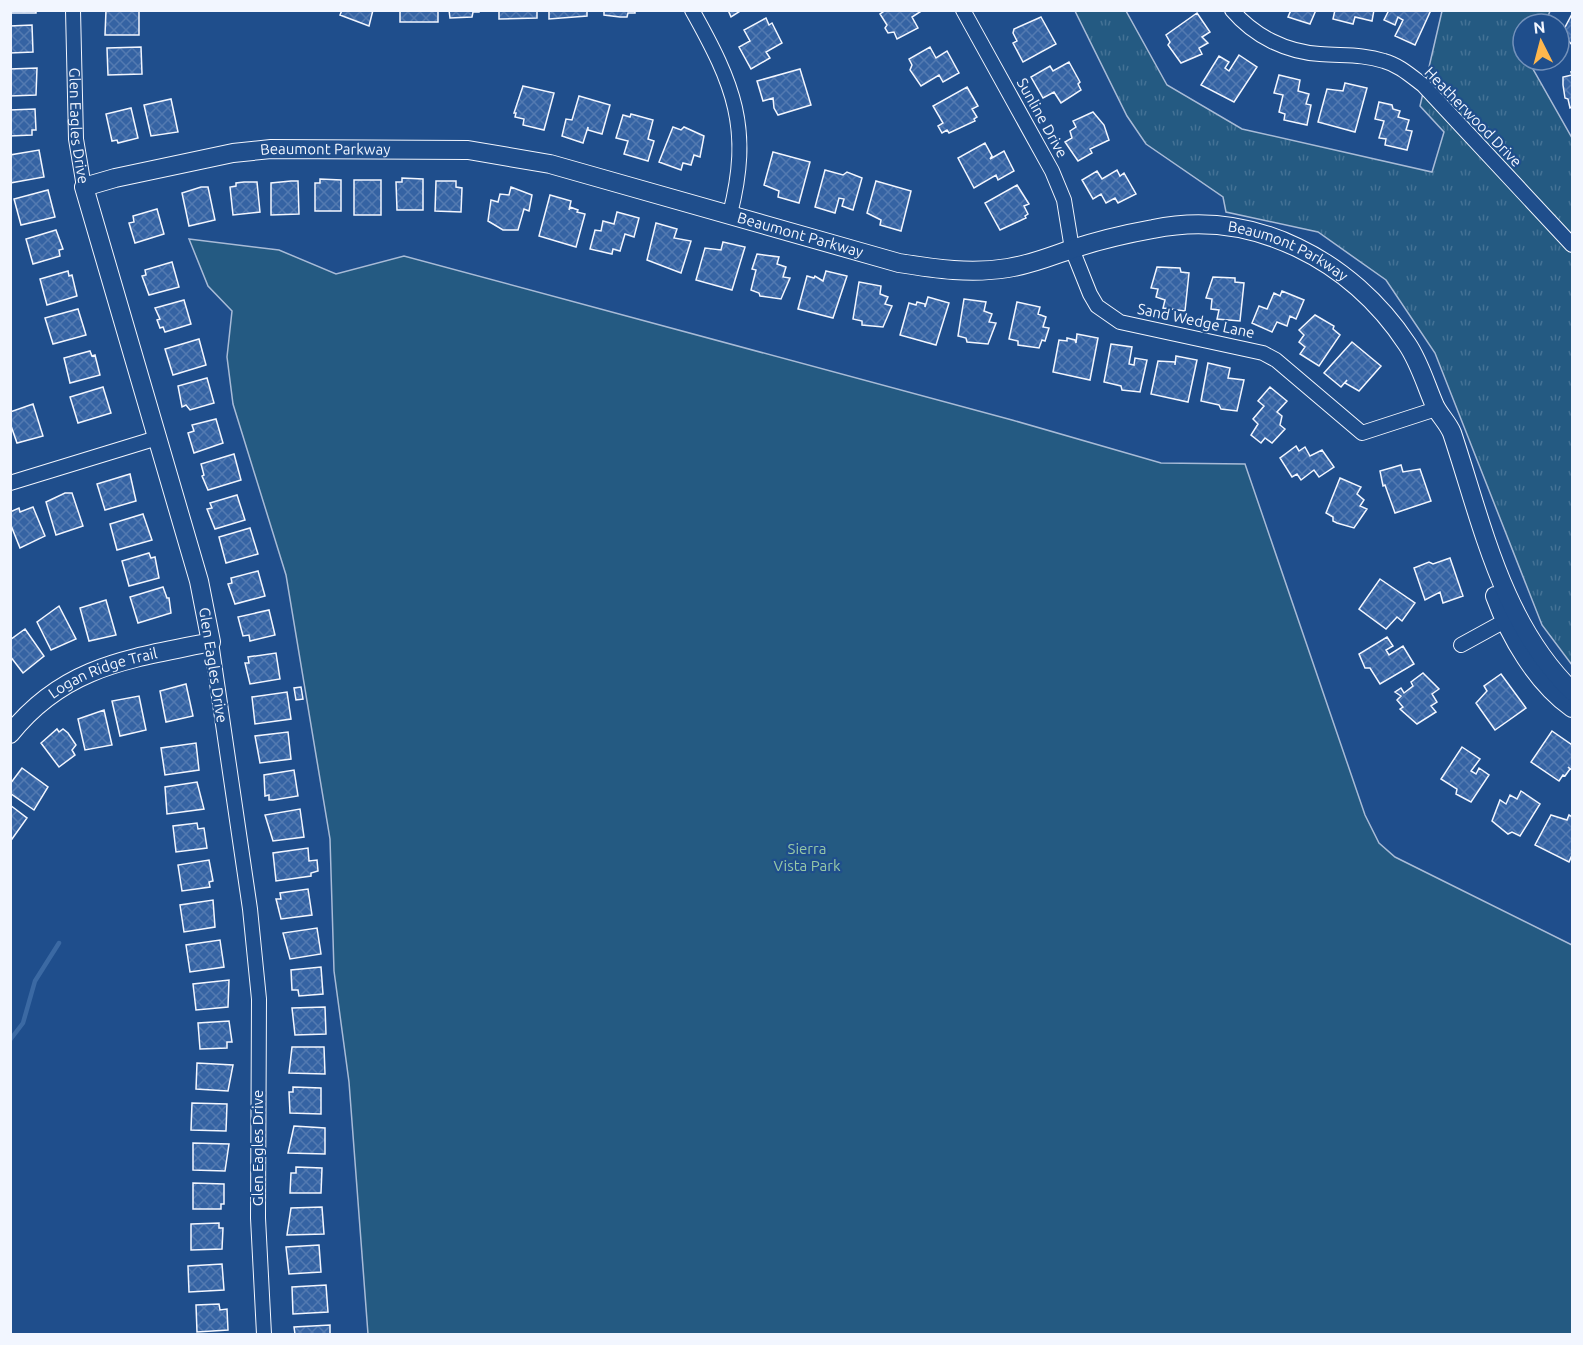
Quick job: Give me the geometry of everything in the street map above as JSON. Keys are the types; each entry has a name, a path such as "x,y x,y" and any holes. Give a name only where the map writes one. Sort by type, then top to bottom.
{"street":[{"name":"Glen Eagles Drive","path":"73,10 76,139 84,187 199,581 211,642 250,909 259,999 258,1218 264,1335"},
{"path":"692,10 726,74 735,101 740,157 738,184 730,214"},
{"name":"Sunline Drive","path":"963,10 1052,171 1064,200 1072,249"},
{"name":"Heatherwood Drive","path":"1232,10 1244,24 1266,39 1295,51 1362,56 1386,61 1404,71 1423,85 1572,244"},
{"name":"Beaumont Parkway","path":"84,187 115,178 233,153 271,149 439,149 524,158 899,263 954,271 1009,268 1155,228 1189,225 1245,230 1299,247 1352,279 1375,303 1409,346 1436,409 1447,422 1452,433 1511,618 1533,667 1572,708"},
{"name":"Sand Wedge Lane","path":"1072,249 1090,294 1108,316 1120,322 1263,353 1276,360 1362,433 1436,409"},
{"path":"10,483 157,438"},
{"name":"Beaumont Parkway","path":"1511,618 1542,658 1572,691"},
{"path":"1461,645 1511,618"},
{"name":"Logan Ridge Trail","path":"10,734 26,715 63,686 108,664 211,642"}],"green space":[{"path":"1075,11 1126,11 1167,85 1242,129 1432,172 1444,132 1420,106 1442,11 1550,11 1511,12 1511,72 1535,72 1572,138 1572,665 1542,625 1435,353 1386,280 1318,232 1226,212 1223,197 1146,144 1127,116"},
{"name":"Sierra Vista Park","path":"189,239 279,250 336,274 404,256 1012,420 1161,463 1245,464 1365,815 1379,843 1395,857 1572,945 1572,1334 368,1334 349,1082 334,971 330,839 286,575 233,404 227,357 232,311 208,286"}],"building":[{"path":"10,10 36,10 36,13 10,13"},
{"path":"106,10 139,10 139,35 105,35"},
{"path":"342,10 373,10 369,26 340,15"},
{"path":"400,10 438,10 438,22 400,22"},
{"path":"449,10 479,10 479,12 473,12 472,17 450,18"},
{"path":"499,10 537,10 537,18 499,19"},
{"path":"549,10 587,10 587,16 549,19"},
{"path":"604,10 635,10 635,13 628,13 627,17 620,17 604,15"},
{"path":"728,10 742,10 731,17"},
{"path":"886,10 923,10 912,17 918,28 897,39 894,32 888,33 885,28 887,25 880,14"},
{"path":"1291,10 1316,10 1310,24 1288,17"},
{"path":"1335,10 1374,10 1372,21 1355,17 1353,24 1333,19"},
{"path":"1389,10 1431,10 1415,45 1395,36 1403,20 1398,17 1395,25 1384,20"},
{"path":"1197,13 1210,32 1202,37 1208,43 1199,48 1202,54 1181,63 1168,45 1170,42 1166,35"},
{"path":"1572,14 1572,45 1571,44"},
{"path":"1041,17 1056,44 1023,62 1013,43 1017,41 1013,33 1014,29"},
{"path":"766,18 769,25 772,23 782,43 766,52 770,58 751,69 739,47 750,41 744,30"},
{"path":"32,25 33,52 10,53 10,26"},
{"path":"141,47 142,74 108,75 107,48"},
{"path":"930,47 936,58 947,51 959,73 943,82 939,75 921,86 910,70 912,65 909,59"},
{"path":"1239,55 1257,67 1234,102 1201,85 1219,56 1229,62 1225,68 1229,71"},
{"path":"1069,62 1080,82 1078,84 1081,90 1061,103 1054,92 1043,98 1031,77 1050,66 1053,71"},
{"path":"37,68 36,95 10,96 10,69"},
{"path":"800,69 811,105 778,115 774,108 773,98 763,101 757,81"},
{"path":"1279,75 1300,80 1298,91 1309,94 1306,104 1311,105 1307,125 1284,120 1285,114 1279,112 1283,95 1274,93"},
{"path":"1572,75 1572,107 1570,108 1568,99 1565,98 1563,77"},
{"path":"1345,83 1367,88 1355,132 1318,122 1327,89 1343,91"},
{"path":"523,86 554,93 544,130 523,125 524,119 515,117 516,113 514,113"},
{"path":"967,87 978,106 972,109 977,117 975,121 949,133 947,130 942,133 938,126 943,123 933,106"},
{"path":"579,96 610,105 602,134 588,130 588,127 583,143 562,136 566,119 572,120"},
{"path":"171,99 178,132 151,136 144,105"},
{"path":"1379,102 1392,105 1393,109 1400,111 1398,117 1409,120 1406,130 1412,131 1407,150 1385,145 1386,139 1379,138 1384,121 1375,119"},
{"path":"131,108 138,138 118,143 117,140 112,141 106,114"},
{"path":"35,109 36,130 32,130 32,135 10,136 10,110"},
{"path":"1093,112 1104,125 1109,140 1090,149 1092,153 1078,161 1065,142 1072,138 1070,131 1076,127 1073,121"},
{"path":"631,114 653,120 648,139 654,141 648,161 624,154 628,141 616,138 623,115 630,117"},
{"path":"673,127 681,130 684,127 704,136 700,157 694,155 691,165 683,163 681,170 659,162"},
{"path":"985,143 992,156 990,159 1004,151 1014,171 998,180 996,175 974,188 958,158"},
{"path":"39,150 44,177 10,183 10,155"},
{"path":"773,152 810,162 799,203 778,197 779,191 764,185"},
{"path":"825,170 843,175 847,172 862,178 853,210 842,206 844,199 839,198 835,213 815,207"},
{"path":"1117,170 1120,176 1124,173 1136,194 1118,203 1115,198 1106,203 1101,194 1093,199 1082,180 1097,171 1102,179"},
{"path":"402,178 423,179 423,210 397,210 396,182 402,182"},
{"path":"320,179 341,180 341,211 315,211 315,183 320,183"},
{"path":"354,180 381,180 381,215 354,215"},
{"path":"298,181 299,214 271,215 271,183"},
{"path":"436,181 456,181 456,187 462,188 461,212 435,211"},
{"path":"876,181 911,191 901,231 880,225 881,220 867,213"},
{"path":"244,182 257,182 260,212 233,215 230,187"},
{"path":"1017,185 1029,204 1024,206 1028,214 1026,218 1000,230 985,203"},
{"path":"208,187 215,220 189,226 182,193"},
{"path":"511,187 532,195 529,211 524,209 518,230 503,230 488,221 491,200 498,202 500,194 509,195"},
{"path":"48,190 55,217 21,225 14,199"},
{"path":"550,195 571,201 569,210 570,207 585,214 576,247 539,236"},
{"path":"157,209 164,234 135,243 129,223 134,222 133,216"},
{"path":"617,212 639,218 634,237 625,234 620,251 613,249 612,254 590,249 595,230 601,231 603,221 614,224"},
{"path":"656,223 677,229 674,238 691,241 681,273 647,260"},
{"path":"56,230 63,249 59,250 60,256 33,264 26,239"},
{"path":"723,242 745,247 732,290 696,280 705,248 721,250"},
{"path":"757,254 779,257 777,264 786,267 783,277 790,278 781,299 760,296 759,293 751,290 756,270 752,269"},
{"path":"172,262 179,287 149,295 142,276 146,275 145,270"},
{"path":"1157,267 1180,268 1181,272 1189,273 1185,311 1163,308 1165,300 1156,297 1158,289 1151,288"},
{"path":"68,271 69,276 72,275 77,296 47,305 40,279"},
{"path":"826,271 847,276 833,318 798,309 807,276 814,278 815,276 823,281"},
{"path":"1213,277 1235,278 1235,282 1244,283 1240,321 1217,319 1219,310 1211,309 1212,299 1206,298"},
{"path":"859,282 881,286 880,294 888,297 885,304 892,306 883,327 862,325 862,321 853,319"},
{"path":"1282,291 1304,300 1296,319 1290,316 1287,326 1277,322 1272,332 1252,323 1259,306 1267,309 1274,293 1280,296"},
{"path":"928,297 949,303 936,345 900,335 909,303 925,304 925,307"},
{"path":"964,299 986,302 984,311 992,314 989,322 996,323 988,344 967,342 966,338 958,336"},
{"path":"184,300 191,324 165,332 163,327 160,328 157,320 160,319 155,308"},
{"path":"1017,302 1040,307 1038,314 1046,317 1043,327 1049,328 1045,341 1042,340 1039,348 1018,345 1018,341 1009,339"},
{"path":"78,309 86,335 53,344 45,318"},
{"path":"1315,315 1334,326 1333,329 1340,335 1319,366 1300,354 1305,347 1299,342 1304,335 1299,330"},
{"path":"1077,334 1098,338 1090,380 1053,372 1059,340 1067,341 1067,338 1075,340 1076,343"},
{"path":"199,339 206,365 173,375 165,349"},
{"path":"1352,342 1381,366 1359,391 1345,383 1347,380 1341,387 1324,373"},
{"path":"1111,344 1132,347 1129,364 1134,365 1135,358 1147,360 1140,392 1122,390 1121,386 1104,382"},
{"path":"90,351 92,356 95,355 100,375 70,383 64,358"},
{"path":"1176,356 1197,360 1188,402 1151,394 1158,361 1175,362 1175,365"},
{"path":"1208,363 1230,368 1228,378 1244,380 1237,411 1221,409 1219,405 1201,401"},
{"path":"207,378 214,403 190,410 186,405 182,407 178,386"},
{"path":"103,387 111,413 78,423 70,397"},
{"path":"1270,387 1287,401 1277,412 1282,416 1280,425 1285,429 1272,443 1265,438 1261,443 1251,435 1258,424 1253,419 1264,406 1258,401"},
{"path":"33,404 43,436 17,443 10,423 10,412"},
{"path":"216,419 223,443 194,453 188,433 194,431 192,425"},
{"path":"1296,446 1299,451 1305,447 1310,456 1322,450 1334,467 1319,477 1314,470 1301,480 1297,474 1292,477 1280,458"},
{"path":"234,454 241,480 208,490 202,476 204,475 201,464"},
{"path":"1401,465 1403,472 1420,469 1431,501 1395,513 1385,485 1383,486 1380,471"},
{"path":"130,474 136,501 105,510 97,484"},
{"path":"1340,478 1361,487 1357,494 1364,500 1360,506 1367,509 1354,528 1333,521 1333,517 1326,513"},
{"path":"65,493 72,493 83,526 56,535 46,502"},
{"path":"237,495 245,520 215,529 207,509 212,508 210,503"},
{"path":"33,507 45,536 20,548 10,523 10,512 19,508 20,512"},
{"path":"143,514 152,540 117,550 110,524"},
{"path":"250,528 258,554 226,563 219,537"},
{"path":"149,553 151,558 155,557 159,578 129,586 122,561"},
{"path":"1450,558 1463,596 1443,603 1440,592 1425,600 1414,568"},
{"path":"258,571 265,596 235,604 228,584 232,583 231,578"},
{"path":"1380,579 1415,603 1402,621 1397,617 1386,629 1359,609"},
{"path":"163,587 169,598 171,613 138,623 130,597"},
{"path":"106,600 116,635 89,641 80,608"},
{"path":"59,606 76,639 51,650 37,622"},
{"path":"269,610 275,635 250,641 249,635 243,636 238,617"},
{"path":"25,629 44,656 23,673 10,656 10,640"},
{"path":"1387,637 1393,646 1386,650 1389,655 1403,646 1414,664 1380,684 1370,668 1365,668 1359,654"},
{"path":"276,653 280,679 250,684 245,663 249,663 248,657"},
{"path":"1423,673 1439,689 1432,694 1437,702 1431,706 1436,712 1417,724 1400,709 1403,707 1397,700 1401,696 1395,692 1401,688 1404,693 1413,686 1411,682"},
{"path":"1501,674 1526,708 1495,730 1476,703 1487,691 1484,686"},
{"path":"186,684 193,716 166,722 160,691"},
{"path":"301,687 303,699 296,700 294,688"},
{"path":"287,692 291,719 255,724 252,697"},
{"path":"139,696 146,730 120,736 112,701"},
{"path":"104,710 112,745 85,750 78,719"},
{"path":"57,729 59,732 63,729 68,733 76,745 72,750 75,755 59,767 41,743"},
{"path":"1552,731 1572,745 1572,770 1568,767 1570,769 1559,781 1531,762"},
{"path":"288,732 291,759 260,763 255,736"},
{"path":"196,743 199,770 165,775 161,748"},
{"path":"1462,747 1480,759 1471,771 1476,774 1479,768 1489,775 1471,802 1456,794 1457,789 1441,779"},
{"path":"22,768 48,787 34,810 10,793 10,784"},
{"path":"294,770 298,796 269,800 269,795 265,796 264,775"},
{"path":"197,782 204,809 167,814 165,787"},
{"path":"1521,791 1540,804 1520,836 1512,832 1508,834 1492,821 1500,800 1506,804 1510,795 1517,799"},
{"path":"10,805 27,818 12,839 10,838"},
{"path":"300,809 304,837 273,841 265,815"},
{"path":"1551,815 1567,820 1569,815 1572,817 1572,855 1569,862 1535,845"},
{"path":"197,823 198,829 204,828 207,848 176,852 173,826"},
{"path":"308,848 309,861 317,860 318,871 311,873 311,876 276,881 273,853"},
{"path":"209,860 213,881 209,882 210,887 182,891 178,865"},
{"path":"308,889 312,915 281,919 276,899 281,899 280,893"},
{"path":"213,900 215,927 184,932 180,905"},
{"path":"317,928 321,954 290,959 283,933"},
{"path":"220,940 224,967 190,972 186,945"},
{"path":"321,967 323,994 299,996 298,990 292,990 291,970"},
{"path":"229,980 228,1007 196,1010 193,984"},
{"path":"325,1007 326,1034 295,1035 292,1008"},
{"path":"229,1021 232,1042 227,1042 227,1048 200,1049 198,1023"},
{"path":"292,1047 324,1047 325,1074 289,1073"},
{"path":"197,1063 233,1065 228,1091 196,1089"},
{"path":"293,1087 321,1088 321,1114 290,1113 289,1092 293,1092"},
{"path":"192,1103 227,1104 226,1131 191,1130"},
{"path":"294,1126 325,1128 325,1154 288,1153"},
{"path":"193,1143 229,1144 225,1171 193,1170"},
{"path":"296,1167 322,1168 321,1193 290,1193 291,1173 296,1173"},
{"path":"193,1183 224,1184 224,1204 221,1204 221,1209 193,1209"},
{"path":"322,1207 324,1234 287,1235 291,1208"},
{"path":"219,1223 219,1228 223,1228 222,1249 191,1250 191,1224"},
{"path":"319,1245 321,1272 289,1274 286,1247"},
{"path":"222,1264 224,1290 189,1292 188,1266"},
{"path":"326,1285 328,1312 293,1314 292,1287"},
{"path":"219,1304 220,1310 227,1309 228,1330 197,1332 196,1305"},
{"path":"330,1325 330,1334 295,1334 294,1327"}],"waterway":[{"path":"10,1040 23,1023 35,981 59,943"}]}
